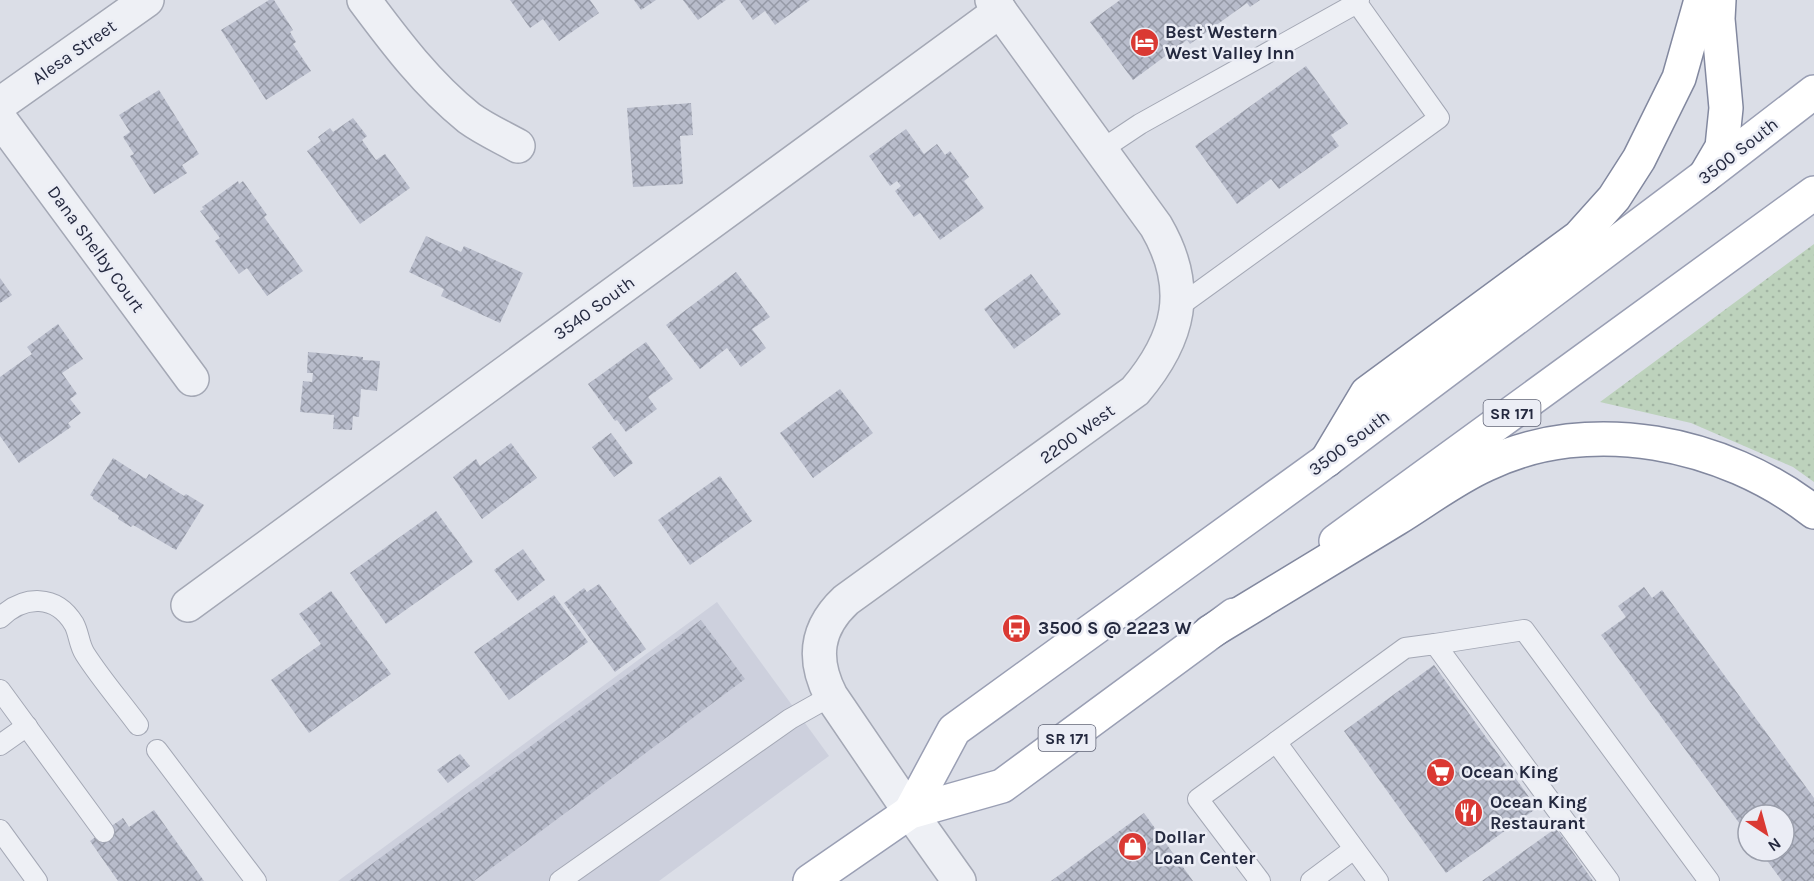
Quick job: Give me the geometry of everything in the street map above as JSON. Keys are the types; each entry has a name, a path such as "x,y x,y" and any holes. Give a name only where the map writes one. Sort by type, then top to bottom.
{"main road":[{"path":"1326,460 1367,393 1579,237 1614,198 1640,159 1679,78 1701,0"},
{"path":"1705,176 1722,147 1726,108 1718,19 1719,0"},
{"name":"3500 South","path":"910,812 954,730 1326,460 1814,92"},
{"name":"3500 South","path":"810,881 910,812 1002,786 1814,193"},
{"path":"1210,632 1485,465 1547,445 1580,440 1611,439 1674,446 1714,459 1768,482 1798,499 1814,512"}],"street":[{"name":"Alesa Street","path":"0,104 147,0"},
{"path":"364,0 398,47 429,82 471,119 518,146"},
{"name":"2200 West","path":"959,881 831,696 820,668 821,637 836,610 846,600 1135,391 1158,361 1167,344 1178,307 1174,264 1167,244 996,5"},
{"name":"3540 South","path":"188,605 996,5"},
{"name":"Dana Shelby Court","path":"0,118 192,379"}],"lane":[{"path":"1101,150 1140,124 1358,1 1439,118 1178,307"},
{"path":"0,618 9,609 37,600 60,607 74,625 84,652 138,725"},
{"path":"1260,881 1198,799 1405,648 1524,630 1709,881"},
{"path":"1435,644 1609,881"},
{"path":"0,690 104,832"},
{"path":"560,881 790,719 831,696"},
{"path":"0,745 27,726"},
{"path":"1276,742 1378,881"},
{"path":"157,750 256,881"},
{"path":"0,830 37,881"},
{"path":"1311,881 1354,849"}],"shaded area":[{"path":"717,602 829,756 659,881 338,881"}],"green space":[{"path":"1814,244 1814,482 1793,467 1691,423 1600,402"}],"building":[{"path":"269,0 274,0 293,30 290,32 296,42 293,44 311,71 266,100 221,30"},
{"path":"510,0 590,0 599,13 559,41 543,19 530,28"},
{"path":"634,0 656,0 641,10"},
{"path":"683,0 726,0 698,20"},
{"path":"739,0 810,0 775,25 765,11 753,20"},
{"name":"Best Western West Valley Inn","path":"1120,0 1260,0 1250,7 1247,3 1190,44 1187,40 1133,80 1090,22"},
{"path":"1306,66 1348,124 1331,135 1339,146 1279,189 1271,179 1237,204 1195,146"},
{"path":"159,90 199,154 182,165 187,173 154,194 130,156 134,154 123,137 130,132 119,115"},
{"path":"691,103 693,135 680,136 683,184 633,187 627,108"},
{"path":"353,118 367,136 362,140 376,160 385,154 410,188 360,224 307,151 321,141 318,137 330,128 333,132"},
{"path":"906,129 924,154 937,144 945,155 950,151 969,177 964,181 984,208 940,240 920,213 914,217 895,191 901,186 897,181 890,186 869,156"},
{"path":"238,181 239,184 243,181 267,215 264,217 303,271 267,296 247,268 239,274 215,241 220,238 200,211 204,209 202,207"},
{"path":"426,236 461,252 464,246 523,273 500,323 441,296 444,289 409,272"},
{"path":"736,272 770,317 752,329 766,348 741,367 727,348 700,369 666,325"},
{"path":"1031,274 1061,314 1014,349 984,309"},
{"path":"0,278 12,295 0,303"},
{"path":"58,324 83,359 62,373 77,394 70,399 81,413 68,423 71,427 19,463 0,436 0,377 32,354 27,347"},
{"path":"646,342 673,379 648,397 657,409 626,432 588,384"},
{"path":"308,352 363,357 363,360 380,361 377,391 361,389 359,417 353,416 352,430 333,429 334,415 300,412 303,381 312,382 313,373 307,373"},
{"path":"840,389 873,433 813,478 780,433"},
{"path":"611,433 633,463 614,477 592,447"},
{"path":"511,443 537,478 482,519 453,477 476,459 480,466"},
{"path":"113,458 146,479 149,474 184,496 186,494 204,505 176,550 118,519 119,516 90,495"},
{"path":"720,476 752,521 690,565 658,520"},
{"path":"436,511 473,562 386,624 350,573"},
{"path":"523,549 545,580 518,601 494,570"},
{"path":"599,584 646,649 615,672 564,603 584,588 587,592"},
{"path":"1644,587 1652,598 1662,590 1814,798 1814,881 1782,881 1769,863 1796,863 1796,803 1736,803 1736,819 1601,635 1626,617 1618,606"},
{"path":"331,591 391,674 309,733 271,680 321,644 299,614"},
{"path":"554,595 588,642 509,700 474,652"},
{"path":"701,620 745,679 474,881 349,881"},
{"path":"1434,665 1537,808 1446,873 1344,731"},
{"path":"460,754 470,766 448,783 437,770"},
{"path":"154,810 204,881 118,881 90,841 123,818 129,827"},
{"name":"Dollar Loan Center","path":"1144,813 1193,881 1051,881"},
{"path":"1556,828 1593,881 1482,881"}],"place":[{"name":"Best Western West Valley Inn","path":"1144,42"},
{"name":"3500 S @ 2223 W","path":"1017,628"},
{"name":"Ocean King","path":"1440,772"},
{"name":"Ocean King Restaurant","path":"1469,812"},
{"name":"Dollar Loan Center","path":"1133,847"}]}
